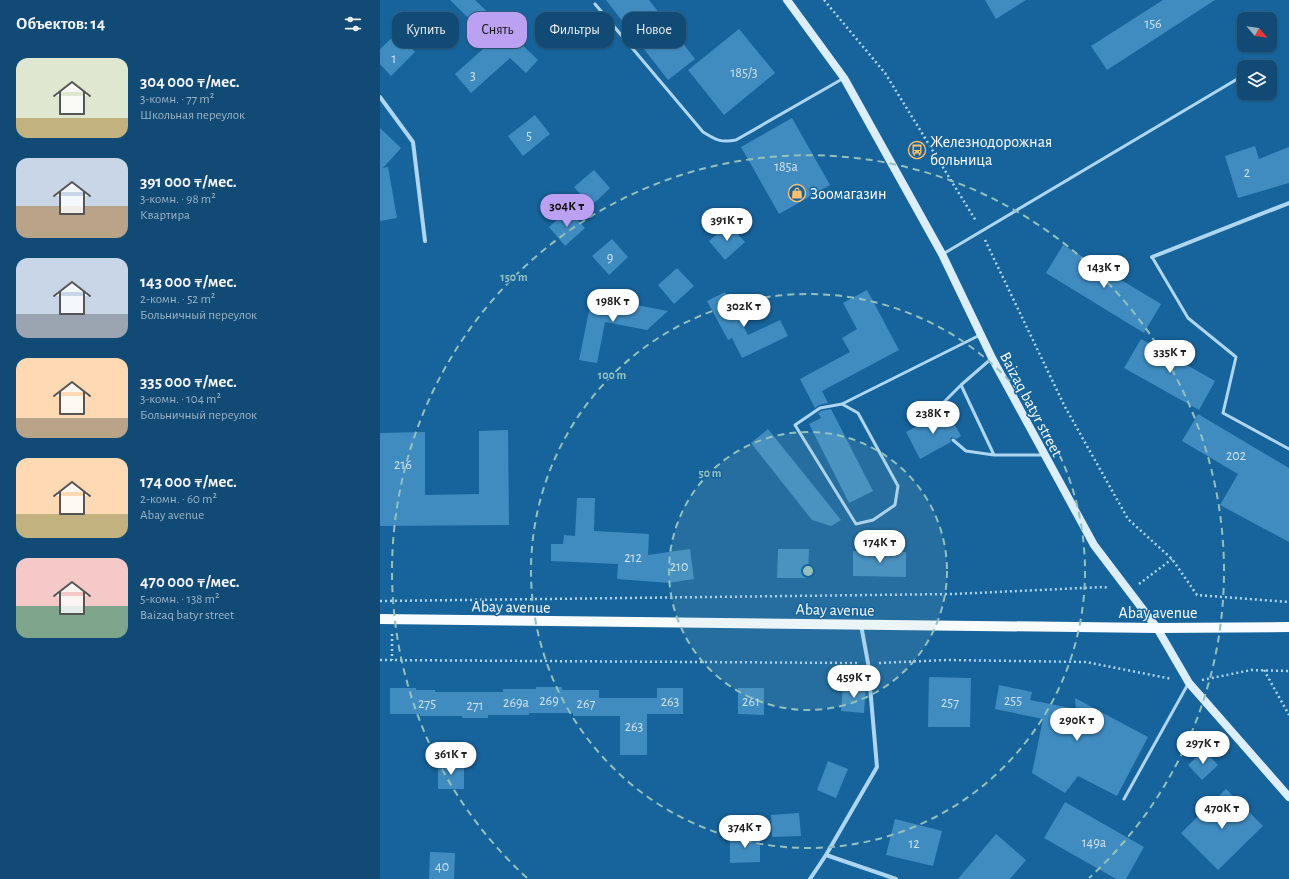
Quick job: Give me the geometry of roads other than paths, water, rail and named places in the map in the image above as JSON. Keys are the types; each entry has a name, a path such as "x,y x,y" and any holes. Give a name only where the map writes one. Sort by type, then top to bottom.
{"main road":[{"name":"Baizaq batyr street","path":"786,0 844,78 942,254 992,358 1094,545 1156,628 1189,683 1289,797"},
{"name":"Abay avenue","path":"380,619 1156,628 1289,627"}],"street":[{"path":"380,97 413,142 424,241"},
{"path":"1152,258 1289,203"},
{"path":"810,879 826,855 877,767 868,663 861,625"},
{"path":"826,855 896,879"}],"lane":[{"path":"595,4 703,132 714,139 725,142 736,140 844,78"},
{"path":"942,254 1237,79"},
{"path":"1152,258 1188,318 1236,357 1223,413 1289,449"},
{"path":"842,404 858,413 898,486 895,506 873,520 856,524 795,426 820,408 842,404 980,335"},
{"path":"939,414 944,403 961,385 992,358"},
{"path":"961,385 994,455"},
{"path":"953,440 966,451 994,455 1044,455"},
{"path":"1124,799 1189,683"}],"place":[{"name":"Железнодорожная больница","path":"917,150"},
{"name":"Зоомагазин","path":"797,193"}]}
